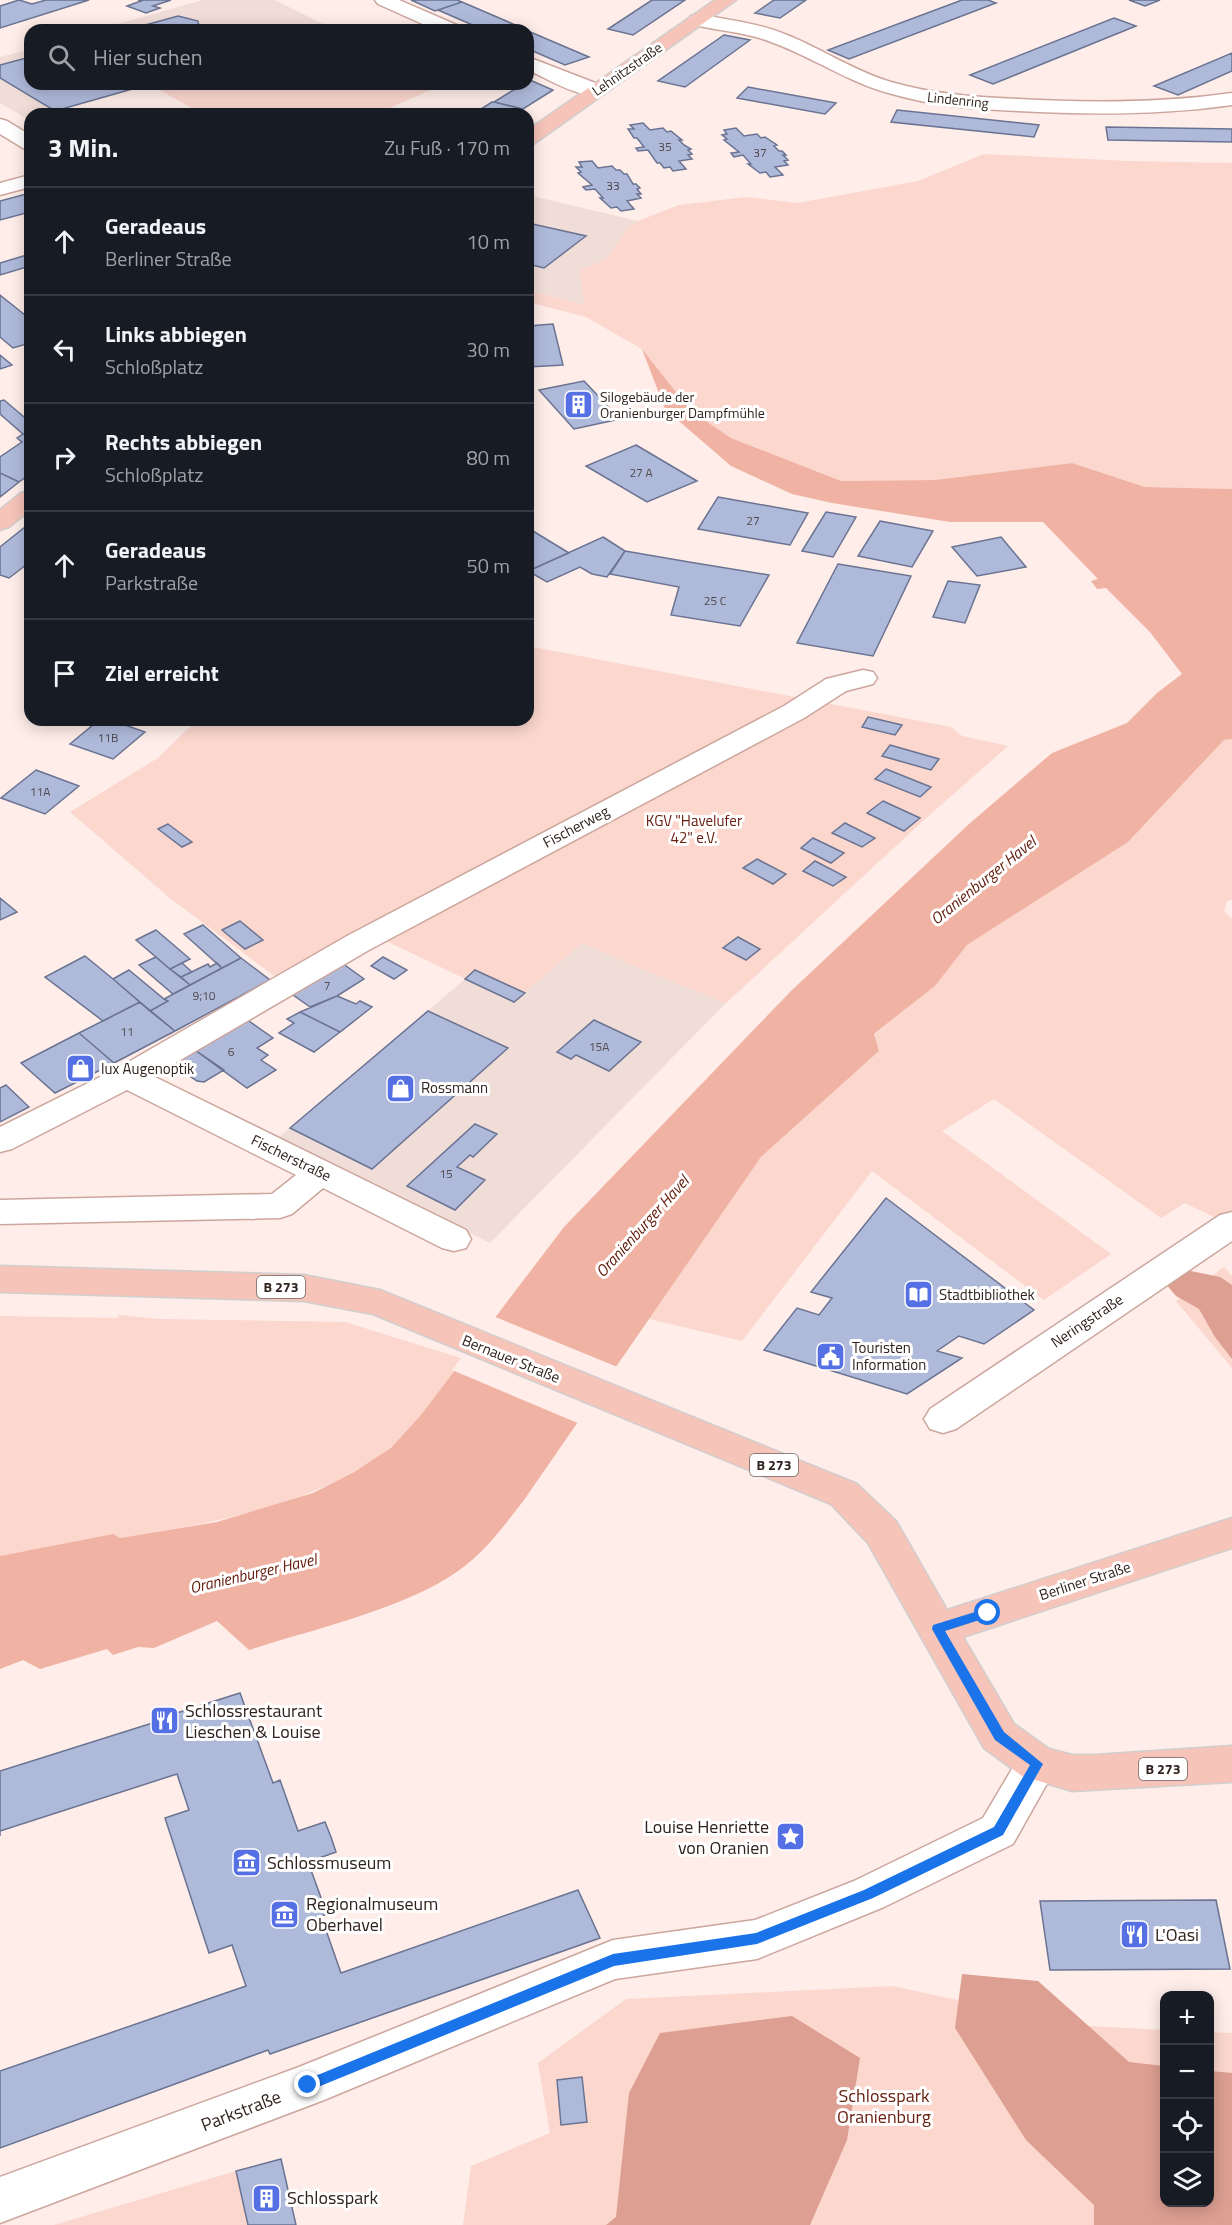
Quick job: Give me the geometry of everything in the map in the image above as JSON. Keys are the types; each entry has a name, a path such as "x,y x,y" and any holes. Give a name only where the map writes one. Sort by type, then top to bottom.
{"main road":[{"name":"Lehnitzstraße","path":"534,135 727,0"},
{"path":"0,522 24,503"},
{"name":"Bernauer Straße","path":"0,1279 304,1288 380,1303 844,1494 882,1532 938,1629"},
{"name":"Berliner Straße","path":"938,1629 1232,1533"},
{"name":"B 273","path":"938,1629 999,1736 1037,1764 1072,1773 1232,1764"}],"street":[{"path":"384,0 438,24"},
{"name":"Lindenring","path":"698,20 766,33 797,46 844,71 879,84 911,94 944,99 972,103 1110,109 1157,108 1232,99"},
{"path":"534,66 596,90"},
{"path":"0,125 24,140"},
{"path":"0,189 24,183"},
{"name":"Fischerweg","path":"129,1076 358,943 794,712 836,685 862,678"},
{"path":"0,1141 129,1076"},
{"name":"Fischerstraße","path":"129,1076 454,1239"},
{"path":"0,1212 280,1206 321,1172"},
{"name":"Neringstraße","path":"943,1419 1232,1224"},
{"name":"Parkstraße","path":"0,2200 308,2085 613,1960 757,1939 869,1894 998,1831 1037,1764"}],"shaded area":[{"path":"203,0 275,0 323,24 117,24"},
{"path":"24,51 24,90 129,90 67,108 24,108 24,117 0,103 0,57"},
{"path":"534,196 638,221 628,228 606,259 580,270 585,305 534,292"},
{"path":"582,942 726,1003 490,1243 277,1139 465,979 514,1001"},
{"path":"1181,1269 1220,1277 1232,1285 1232,1359 1215,1337 1199,1309 1176,1296 1165,1283"},
{"path":"962,1974 1038,1981 1129,2062 1160,2066 1160,2207 1214,2207 1214,2071 1232,2073 1232,2225 1094,2225 1094,2205 1026,2140 955,2028"},
{"path":"792,2016 860,2058 847,2140 810,2225 606,2225 616,2217 629,2093 660,2033"}],"green space":[{"path":"160,90 430,90 390,108 191,108"},
{"path":"984,154 1127,161 1232,163 1232,489 1145,487 1072,463 935,480 841,481 731,438 691,411 642,349 586,317 534,304 534,292 584,305 580,270 606,259 628,228 638,221 679,205 747,197 798,203 918,181"},
{"name":"KGV \"Havelufer 42\" e.V.","path":"534,647 951,727 962,736 1008,746 924,820 726,1003 582,943 514,1002 367,932 281,981 171,899 70,812 158,758 191,726 534,726"},
{"path":"1232,739 1232,900 1227,901 1224,911 1232,919 1232,1213 1218,1219 1185,1203 1161,1218 994,1099 942,1131 1111,1254 1044,1300 872,1171 742,1341 649,1319 761,1157 879,1051 874,1035 935,986 967,945 1128,842 1224,740"},
{"path":"1224,1267 1232,1276 1232,1368 1176,1301"},
{"path":"118,1315 159,1319 345,1322 464,1359 421,1417 389,1450 340,1479 310,1493 280,1504 217,1521 120,1538 113,1534 0,1556 0,1316 118,1318"},
{"name":"Schlosspark Oranienburg","path":"893,1986 1071,2025 1160,2030 1160,2207 1214,2207 1214,2032 1232,2033 1232,2225 463,2225 471,2166 550,2133 538,2063 626,1999"},
{"path":"236,2171 248,2225 54,2225"}],"water":[{"name":"Oranienburger Havel","path":"642,349 691,411 731,438 841,481 935,480 1072,463 1145,487 1232,489 1232,739 1224,740 1128,842 967,945 935,986 874,1034 879,1051 761,1157 524,1500 490,1543 466,1565 444,1580 391,1605 249,1650 217,1621 154,1648 138,1647 113,1655 107,1649 40,1669 23,1660 0,1669 0,1556 113,1534 120,1538 217,1522 313,1493 354,1472 391,1448 421,1415 564,1227 791,991 969,824 1052,753 1127,723 1157,693 1182,674 1150,632 1106,588 1097,589 1091,581 1098,579 1043,522 950,522 832,503 792,494 731,466 665,409"}],"pier":[{"path":"493,1316 620,1368 580,1424 452,1370"}],"building":[{"path":"19,0 32,4 46,0 89,0 0,28 0,6"},
{"path":"138,0 171,0 153,6 160,8 146,13 127,6 141,1"},
{"path":"411,0 457,0 462,2 435,11"},
{"path":"652,0 685,0 633,35 608,29"},
{"path":"774,0 806,0 780,18 755,13"},
{"path":"962,0 988,0 996,3 849,59 828,50"},
{"path":"1129,0 1160,0 1145,6"},
{"path":"462,2 513,24 470,24 438,10"},
{"path":"178,16 198,21 198,24 149,24"},
{"path":"1114,18 1136,26 993,84 970,75"},
{"path":"534,34 589,57 565,65 534,52"},
{"path":"724,35 750,40 685,87 658,81"},
{"path":"1232,53 1232,71 1178,95 1154,86"},
{"path":"24,59 24,90 129,90 66,108 50,108 0,78 0,65"},
{"path":"534,82 553,90 525,108 494,102 513,90 534,90"},
{"path":"748,87 836,103 825,114 737,98"},
{"path":"492,102 519,108 482,108"},
{"path":"897,110 1039,125 1034,137 891,122"},
{"path":"643,123 650,130 663,128 667,132 671,131 691,149 688,150 692,154 688,155 692,159 679,161 686,169 673,171 670,167 664,168 657,163 648,150 638,151 636,148 644,147 628,129 634,129 630,125"},
{"path":"1106,127 1232,129 1232,142 1108,140"},
{"path":"736,128 744,136 757,134 777,145 774,146 786,155 783,155 788,160 784,161 788,165 775,167 783,175 770,177 766,172 760,173 748,164 751,164 743,155 734,157 731,153 739,152 724,140 727,139 722,135 727,134 724,130"},
{"path":"592,161 598,168 612,166 620,170 640,188 637,189 641,194 637,194 641,198 627,201 634,209 621,211 617,207 611,208 600,198 603,198 595,189 586,190 583,187 592,185 578,173 581,172 576,167 582,167 579,162"},
{"path":"24,195 24,214 0,220 0,201"},
{"path":"534,224 586,236 544,268 534,266"},
{"path":"24,256 24,268 0,275 0,263"},
{"path":"0,295 24,314 24,345 13,348 0,337"},
{"path":"553,324 563,365 534,367 534,326"},
{"path":"0,355 12,365 0,369"},
{"name":"Silogebäude der Oranienburger Dampfmühle","path":"584,381 620,419 574,429 539,390"},
{"path":"4,400 24,417 24,434 0,414 0,401"},
{"path":"24,434 24,478 19,482 0,473 0,457 22,442 17,438"},
{"path":"636,445 697,481 647,502 586,466"},
{"path":"0,473 19,482 0,497"},
{"path":"718,497 808,513 790,545 698,529"},
{"path":"826,512 856,517 833,557 802,551"},
{"path":"880,521 933,531 912,567 858,556"},
{"path":"24,528 24,567 9,578 0,575 0,547"},
{"path":"534,532 569,553 534,568"},
{"path":"603,537 625,551 607,577 592,574 580,567 547,582 534,574 534,568"},
{"path":"1001,537 1026,567 977,576 952,547"},
{"path":"625,551 769,575 740,626 671,615 679,587 610,574"},
{"path":"838,564 911,576 873,656 797,643"},
{"path":"948,581 980,585 965,623 933,617"},
{"path":"868,717 902,725 895,735 862,727"},
{"path":"92,726 128,726 145,732 113,759 70,744"},
{"path":"890,745 939,759 931,770 882,756"},
{"path":"886,769 931,787 920,797 875,779"},
{"path":"36,770 79,786 45,814 1,798"},
{"path":"883,801 920,818 904,831 867,813"},
{"path":"845,823 875,838 862,847 832,833"},
{"path":"168,824 192,842 182,847 158,829"},
{"path":"813,838 844,853 831,863 801,848"},
{"path":"757,859 786,874 773,884 743,868"},
{"path":"815,861 846,877 833,886 803,871"},
{"path":"0,898 17,912 0,920"},
{"path":"240,921 263,940 245,949 222,930"},
{"path":"203,925 241,958 222,968 184,934"},
{"path":"156,930 190,959 170,969 136,940"},
{"path":"738,937 760,949 746,960 723,948"},
{"path":"85,956 140,1002 103,1021 45,977"},
{"path":"156,957 190,985 173,994 139,965"},
{"path":"383,957 407,970 394,979 371,966"},
{"path":"241,958 270,980 175,1031 150,1011 168,1001 164,999"},
{"path":"182,963 192,972 181,977 170,969"},
{"path":"217,963 222,968 190,985 181,977 208,964 210,967"},
{"path":"342,963 364,979 337,996 310,1007 289,992"},
{"path":"129,970 168,1001 150,1011 113,979"},
{"path":"475,970 525,993 514,1002 465,979"},
{"path":"337,996 356,1004 360,1001 372,1007 340,1032 300,1012"},
{"path":"140,1002 175,1031 114,1063 79,1033"},
{"name":"Rossmann","path":"428,1011 508,1048 372,1169 290,1128"},
{"path":"300,1012 340,1032 314,1052 279,1033 294,1023 287,1019"},
{"path":"246,1019 273,1038 257,1048 268,1055 261,1060 276,1070 247,1088 195,1050"},
{"path":"594,1020 641,1042 609,1071 576,1055 571,1059 557,1052"},
{"path":"79,1033 114,1063 55,1093 21,1063"},
{"path":"195,1050 224,1070 204,1082 197,1081 176,1067 175,1062"},
{"path":"6,1085 29,1107 0,1122 0,1088"},
{"path":"475,1124 497,1134 473,1157 470,1155 457,1167 485,1180 455,1210 407,1186"},
{"name":"Stadtbibliothek","path":"886,1198 1034,1310 984,1344 959,1336 937,1351 962,1358 907,1394 764,1350 797,1308 819,1315 832,1298 811,1292"},
{"path":"240,1693 273,1783 280,1780 298,1831 325,1822 331,1837 336,1852 308,1862 327,1914 321,1916 341,1973 578,1890 600,1938 270,2054 268,2050 0,2148 0,2071 246,1986 232,1945 209,1953 165,1818 189,1810 177,1774 0,1831 0,1771"},
{"name":"L'Oasi","path":"1216,1900 1230,1969 1050,1970 1040,1901"},
{"path":"582,2077 587,2122 561,2125 557,2080"},
{"name":"Schlosspark","path":"281,2159 296,2225 248,2225 236,2171"}],"place":[{"name":"Silogebäude der Oranienburger Dampfmühle","path":"579,405"},
{"name":"lux Augenoptik","path":"80,1069"},
{"name":"Rossmann","path":"400,1088"},
{"name":"Stadtbibliothek","path":"918,1295"},
{"name":"Touristen Information","path":"831,1357"},
{"name":"Schlossrestaurant Lieschen & Louise","path":"164,1721"},
{"name":"Louise Henriette von Oranien","path":"790,1837"},
{"name":"Schlossmuseum","path":"246,1863"},
{"name":"Regionalmuseum Oberhavel","path":"285,1914"},
{"name":"L'Oasi","path":"1134,1935"},
{"name":"Schlosspark","path":"266,2198"}],"route":[{"path":"308,2085 613,1960 757,1939 869,1894 998,1831 1037,1764 999,1736 938,1629 988,1613"}]}
